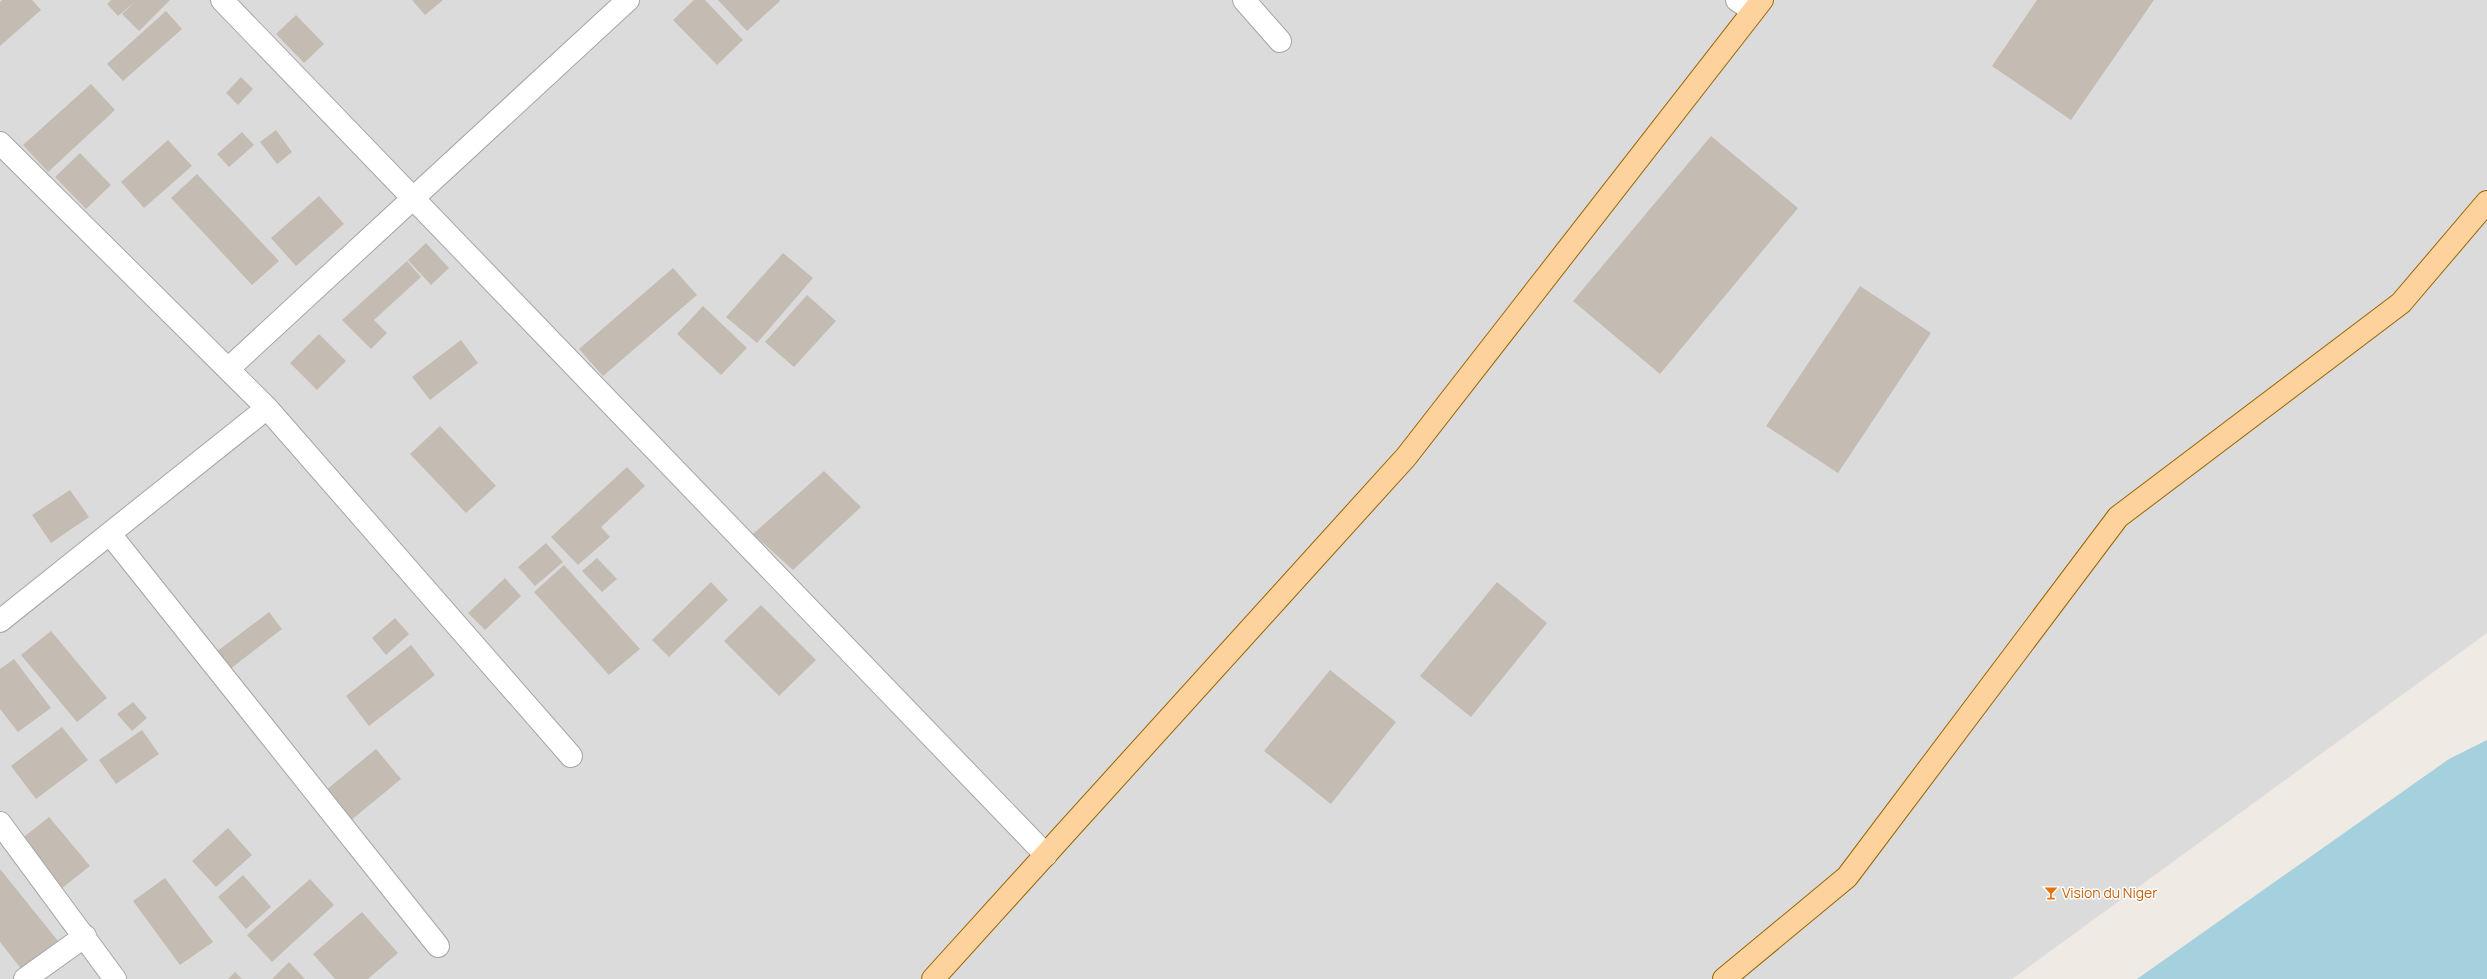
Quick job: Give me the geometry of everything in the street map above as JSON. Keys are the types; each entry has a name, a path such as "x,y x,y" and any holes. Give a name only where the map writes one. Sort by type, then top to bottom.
{"main road":[{"path":"933,979 1406,457 1751,4"},
{"path":"1724,979 1847,877 2118,517 2401,303 2487,202"}],"street":[{"path":"222,0 414,196 1046,855"},
{"path":"228,369 628,0"},
{"path":"1244,0 1280,41"},
{"path":"0,143 267,408 571,756"},
{"path":"0,621 267,408"},
{"path":"110,534 438,946"},
{"path":"0,823 85,936 115,979"},
{"path":"25,979 85,936"}],"shaded area":[{"path":"0,0 2487,0 2487,633 2012,979 0,979"}],"water":[{"path":"2487,740 2487,979 2137,979 2449,759"}],"building":[{"path":"2,0 32,0 41,10 0,46 0,2"},
{"path":"111,0 170,0 139,31 122,14 135,2 118,16 107,4"},
{"path":"412,0 443,0 425,15"},
{"path":"694,0 705,0 743,40 717,65 673,20"},
{"path":"718,0 779,0 780,1 747,31"},
{"path":"2037,0 2154,0 2071,120 1992,66"},
{"path":"166,11 182,29 123,81 107,64"},
{"path":"296,15 324,44 304,63 276,34"},
{"path":"241,77 253,89 238,105 226,93"},
{"path":"91,84 115,110 48,172 23,145"},
{"path":"276,130 292,152 277,164 260,142"},
{"path":"242,132 254,145 229,167 217,154"},
{"path":"1711,136 1798,208 1660,374 1573,301"},
{"path":"168,140 192,166 144,208 121,182"},
{"path":"80,153 111,185 86,209 55,177"},
{"path":"197,174 279,261 252,285 171,198"},
{"path":"319,196 344,224 296,266 271,238"},
{"path":"426,243 449,268 431,285 408,260"},
{"path":"783,253 813,278 757,343 726,317"},
{"path":"407,261 421,277 374,320 387,333 371,349 342,320"},
{"path":"673,268 697,295 603,376 579,349"},
{"path":"1860,286 1931,333 1838,473 1766,426"},
{"path":"807,295 836,321 794,367 765,342"},
{"path":"703,306 747,348 721,375 677,334"},
{"path":"319,334 346,361 317,390 290,363"},
{"path":"461,340 478,363 430,400 412,377"},
{"path":"440,426 496,486 466,513 410,454"},
{"path":"627,467 645,486 601,527 610,537 578,565 551,537"},
{"path":"824,471 861,507 793,570 753,534"},
{"path":"70,490 89,517 51,543 32,515"},
{"path":"546,543 563,562 535,586 518,567"},
{"path":"597,558 617,579 602,592 582,571"},
{"path":"564,565 640,649 609,675 534,592"},
{"path":"505,578 521,596 485,630 468,613"},
{"path":"711,582 728,600 669,657 652,640"},
{"path":"1497,582 1547,623 1471,717 1420,676"},
{"path":"761,605 816,660 779,696 724,641"},
{"path":"269,612 282,629 225,673 211,656"},
{"path":"395,618 409,634 386,655 372,638"},
{"path":"51,631 107,698 77,722 21,655"},
{"path":"411,645 435,675 369,726 346,696"},
{"path":"14,659 51,708 18,732 0,709 0,669"},
{"path":"1330,670 1396,722 1331,804 1264,751"},
{"path":"133,702 147,718 132,731 117,714"},
{"path":"62,727 88,760 36,799 11,766"},
{"path":"142,730 159,754 116,784 99,760"},
{"path":"376,749 401,779 350,821 325,791"},
{"path":"49,817 90,866 61,889 20,840"},
{"path":"228,828 252,855 216,887 192,861"},
{"path":"0,869 62,946 26,975 0,942"},
{"path":"243,875 271,907 246,929 218,897"},
{"path":"165,878 213,942 180,965 133,901"},
{"path":"310,879 334,905 272,962 247,935"},
{"path":"362,912 398,953 368,979 335,979 313,954"},
{"path":"289,962 305,979 272,979"},
{"path":"235,972 242,979 228,979"}],"place":[{"name":"Vision du Niger","path":"2051,893"}]}
